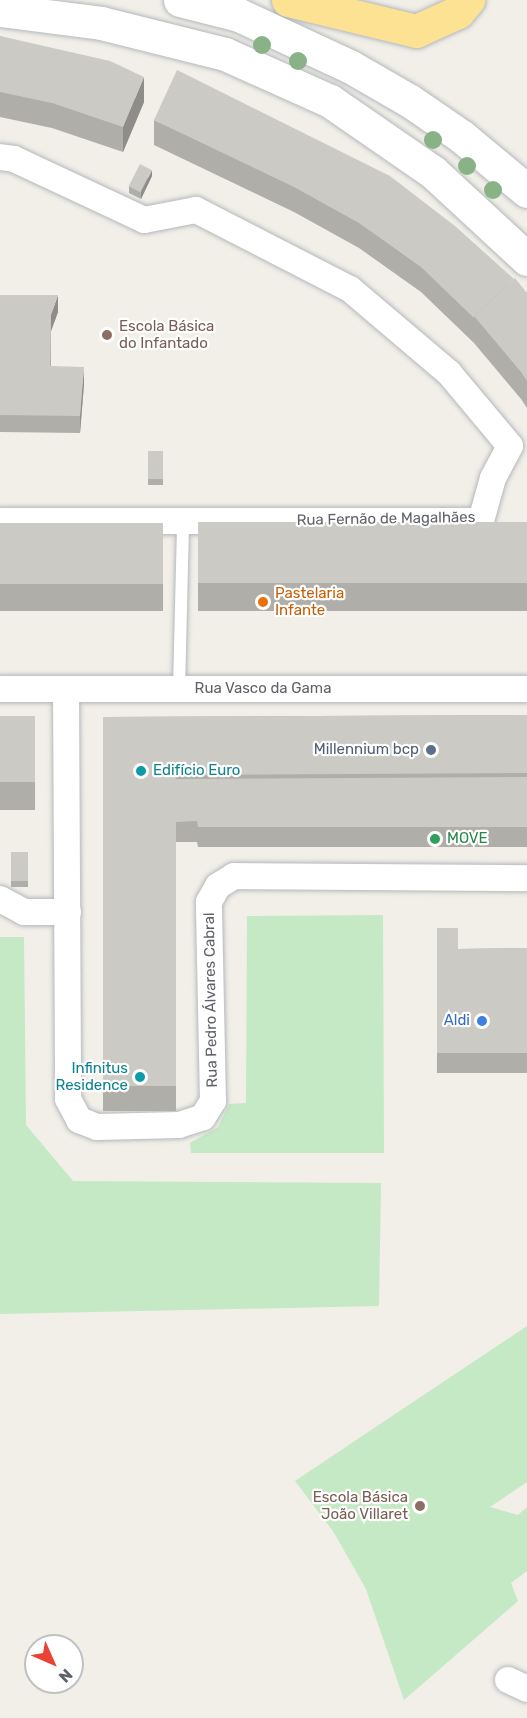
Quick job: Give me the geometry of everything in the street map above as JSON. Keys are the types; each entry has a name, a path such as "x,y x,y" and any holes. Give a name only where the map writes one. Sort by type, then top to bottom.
{"highway":[{"path":"288,0 416,30 458,12 468,0"}],"main road":[{"path":"180,0 239,15 327,56 410,101 461,136 527,191"},
{"path":"0,10 101,23 225,54 310,92 384,136 433,172 527,260"},
{"path":"310,92 327,56"}],"street":[{"name":"Rua Fernão de Magalhães","path":"0,157 14,159 144,219 196,210 350,289 449,373 510,446 493,478 481,521 0,521"},
{"name":"Rua Vasco da Gama","path":"0,689 527,689"},
{"name":"Rua Pedro Álvares Cabral","path":"66,689 68,1099 79,1120 98,1127 179,1125 203,1117 213,1101 209,902 218,886 234,876 527,878"},
{"path":"0,898 24,912 68,912"}],"lane":[{"path":"179,689 183,520"}],"green space":[{"path":"383,915 384,1153 191,1153 190,1143 218,1127 229,1104 246,1103 247,916"},
{"path":"0,937 24,937 26,1125 73,1181 381,1183 379,1306 0,1314"},
{"name":"Escola Básica João Villaret","path":"527,1326 527,1482 490,1507 518,1515 527,1507 527,1571 511,1583 518,1601 404,1700 366,1589 333,1531 295,1481"}],"building":[{"path":"0,36 110,61 144,77 123,127 52,103 0,92"},
{"path":"177,70 390,176 455,226 514,279 474,318 421,267 359,223 294,187 154,120"},
{"path":"140,164 152,170 140,192 129,186"},
{"path":"515,278 527,293 527,381 474,316"},
{"path":"0,295 58,295 51,315 50,366 84,367 80,416 0,415"},
{"path":"148,451 163,451 163,479 148,479"},
{"path":"198,522 527,522 527,583 198,583"},
{"path":"0,523 163,523 163,584 0,584"},
{"path":"527,715 527,773 176,775 176,1086 103,1086 103,717"},
{"path":"0,716 35,716 35,782 0,782"},
{"path":"527,777 527,827 198,827 197,821 176,822 176,779"},
{"path":"11,852 28,852 28,881 11,881"},
{"name":"Aldi","path":"437,928 458,928 458,949 527,948 527,1053 437,1053"}],"place":[{"name":"Escola Básica do Infantado","path":"107,335"},
{"name":"Pastelaria Infante","path":"263,602"},
{"name":"Millennium bcp","path":"431,750"},
{"name":"Edifício Euro","path":"141,771"},
{"name":"MOVE","path":"435,839"},
{"name":"Aldi","path":"482,1021"},
{"name":"Infinitus Residence","path":"140,1077"},
{"name":"Escola Básica João Villaret","path":"420,1506"}]}
